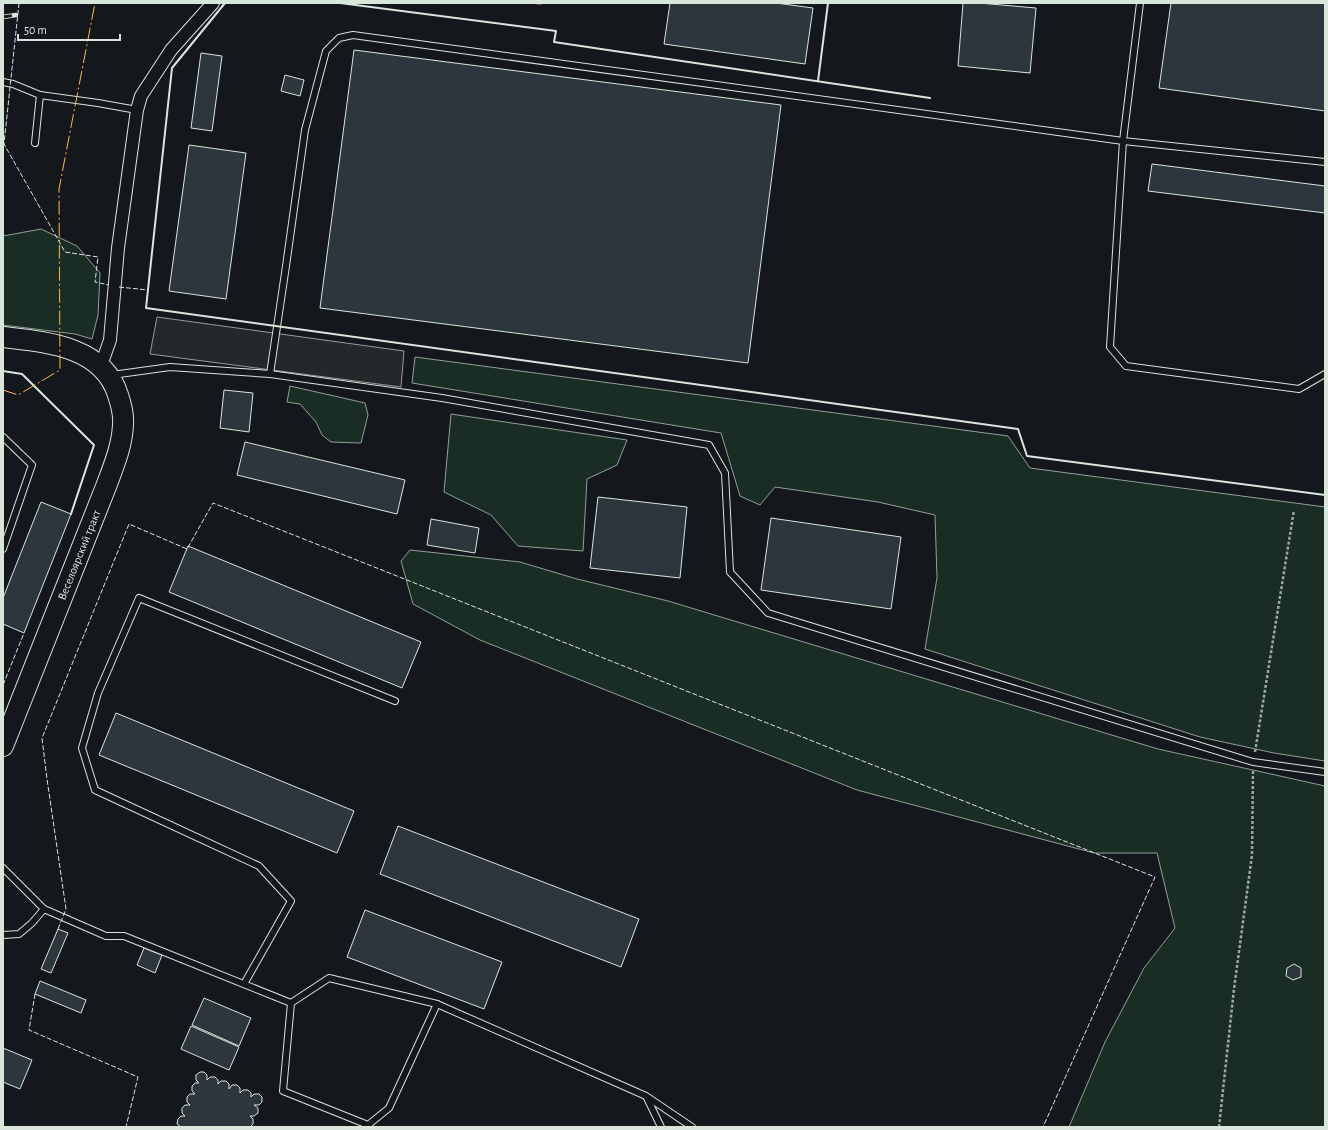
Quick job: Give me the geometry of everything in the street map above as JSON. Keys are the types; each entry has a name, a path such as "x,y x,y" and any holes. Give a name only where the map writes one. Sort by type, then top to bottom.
{"highway":[{"path":"3,337 38,341 63,347 81,353 104,370"},
{"name":"Веселоярский тракт","path":"3,746 120,447 123,424 121,403 116,388 104,370"}],"street":[{"path":"104,370 104,357 110,340 118,248 137,110 141,96 171,50 213,3"}],"lane":[{"path":"1140,3 1123,141 1110,347 1126,366 1299,389 1325,374"},
{"path":"270,374 305,130 326,51 339,38 353,35 1123,141 1325,162"},
{"path":"3,82 13,84 40,95 98,102 137,110"},
{"path":"35,143 40,95"},
{"path":"104,370 170,366 270,374 442,398 709,445 725,473 730,572 768,612 1253,762 1325,772"},
{"path":"3,437 32,465 3,549"},
{"path":"244,984 291,901 259,866 95,790 82,748 98,693 139,598 395,701"},
{"path":"3,868 44,909 106,936 124,936 291,1003"},
{"path":"3,935 19,934 32,923 44,909"},
{"path":"291,1003 329,978 437,1004 646,1096 692,1127"},
{"path":"291,1003 282,1091 368,1125 389,1108 437,1004"},
{"path":"646,1096 661,1127"}],"path":[{"path":"1219,1127 1234,989 1252,855 1253,762 1294,510"}],"green space":[{"path":"41,229 77,246 100,273 98,315 92,339 75,334 3,325 3,236"},
{"path":"415,357 1008,436 1030,468 1325,507 1325,761 1274,753 1200,737 925,649 937,578 935,515 878,502 775,487 760,505 740,496 721,433 412,383"},
{"path":"290,386 365,403 368,415 361,443 331,442 322,435 316,422 300,404 287,402"},
{"path":"451,414 627,440 617,465 587,479 583,551 518,546 491,515 444,492"},
{"path":"410,550 520,562 577,579 668,601 1158,749 1325,786 1325,1127 1069,1127 1105,1042 1144,968 1175,928 1157,853 1094,853 857,790 480,640 413,604 401,561"}],"shaded area":[{"path":"157,317 404,351 401,387 150,354"}],"building":[{"path":"670,3 776,3 813,8 805,64 664,44"},
{"path":"963,3 1036,8 1030,73 958,66"},
{"path":"1171,3 1325,3 1325,111 1159,88"},
{"path":"354,50 781,105 748,363 320,308"},
{"path":"201,53 222,56 212,131 191,128"},
{"path":"285,75 304,80 300,96 281,91"},
{"path":"189,145 246,153 226,299 169,291"},
{"path":"1152,164 1325,186 1325,213 1148,191"},
{"path":"224,390 253,393 249,432 220,428"},
{"path":"245,442 405,480 397,514 237,475"},
{"path":"598,497 687,507 680,578 590,568"},
{"path":"41,502 71,514 24,633 3,624 3,598"},
{"path":"771,518 901,537 891,609 761,590"},
{"path":"431,519 479,528 475,553 427,545"},
{"path":"188,546 421,642 402,688 169,592"},
{"path":"116,713 354,811 337,853 99,755"},
{"path":"398,826 639,919 621,967 380,874"},
{"path":"365,910 502,962 484,1009 347,957"},
{"path":"58,929 68,933 51,973 41,969"},
{"path":"144,948 162,955 155,973 137,965"},
{"path":"1294,964 1301,968 1301,977 1293,980 1286,976 1287,968"},
{"path":"40,981 86,1000 81,1013 35,994"},
{"path":"204,998 251,1018 239,1046 192,1025"},
{"path":"191,1026 239,1047 229,1070 181,1049"},
{"path":"3,1048 32,1060 20,1089 3,1082"},
{"path":"200,1072 204,1072 207,1075 207,1080 210,1077 215,1077 218,1080 218,1084 221,1081 226,1081 229,1084 229,1089 232,1085 237,1085 240,1088 240,1093 243,1090 248,1090 251,1093 251,1097 254,1094 259,1094 262,1097 262,1102 259,1105 254,1105 258,1108 258,1113 254,1116 250,1116 253,1119 253,1124 250,1127 181,1127 177,1124 178,1119 181,1116 185,1116 182,1113 182,1108 185,1105 190,1105 187,1102 187,1097 190,1094 195,1094 192,1091 192,1086 195,1083 199,1083 196,1080 196,1075"}],"railway":[{"path":"3,17 16,15"}],"fence":[{"path":"19,3 4,144 65,252 98,257 95,282 109,285"},
{"path":"119,287 148,290"},
{"path":"58,929 66,909 42,738 129,524 187,549 213,503 1155,877 1043,1127"},
{"path":"3,685 24,633"},
{"path":"35,994 29,1030 138,1077 126,1127"}],"wall":[{"path":"225,3 172,68 146,308 1018,429 1027,456 1325,495"},
{"path":"340,3 556,31 554,42 930,98"},
{"path":"818,81 828,3"},
{"path":"3,371 22,374 94,445 71,514"}],"power":[{"path":"3,390 18,395 60,370 59,189 95,3"},
{"path":"529,3 544,3"}]}
